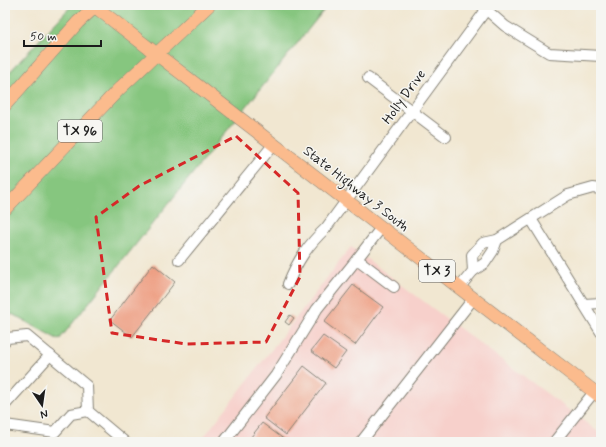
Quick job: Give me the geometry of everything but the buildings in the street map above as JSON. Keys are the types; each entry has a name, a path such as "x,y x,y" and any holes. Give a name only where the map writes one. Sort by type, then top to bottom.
{"main road":[{"name":"TX 96","path":"5,208 118,90 209,5"},
{"name":"State Highway 3 South","path":"95,6 597,395"},
{"path":"5,105 78,22 95,6"}],"street":[{"path":"483,7 505,26 549,53 601,56"},
{"name":"Holly Drive","path":"288,284 296,264 311,242 326,228 410,112 483,7"},
{"path":"368,78 410,112 446,137"},
{"path":"179,260 273,145"},
{"path":"459,288 473,271 485,263 493,251 497,240 568,195 593,188 601,189"},
{"path":"530,220 601,332"},
{"path":"224,442 276,376 317,310 381,228"},
{"path":"357,259 394,287"},
{"path":"361,442 473,299"},
{"path":"584,304 601,303"},
{"path":"5,341 7,338 26,336 87,386 88,411 125,442"},
{"path":"5,405 50,355"},
{"path":"554,442 597,395"},
{"path":"5,425 55,432 71,414 88,411"}],"highlighted area":[{"path":"236,136 298,193 300,277 266,342 186,344 112,333 96,217 139,186"}],"shaded area":[{"path":"351,247 601,434 601,442 200,442"}],"green space":[{"path":"72,5 328,5 59,340 12,314 5,320 5,77"}]}
